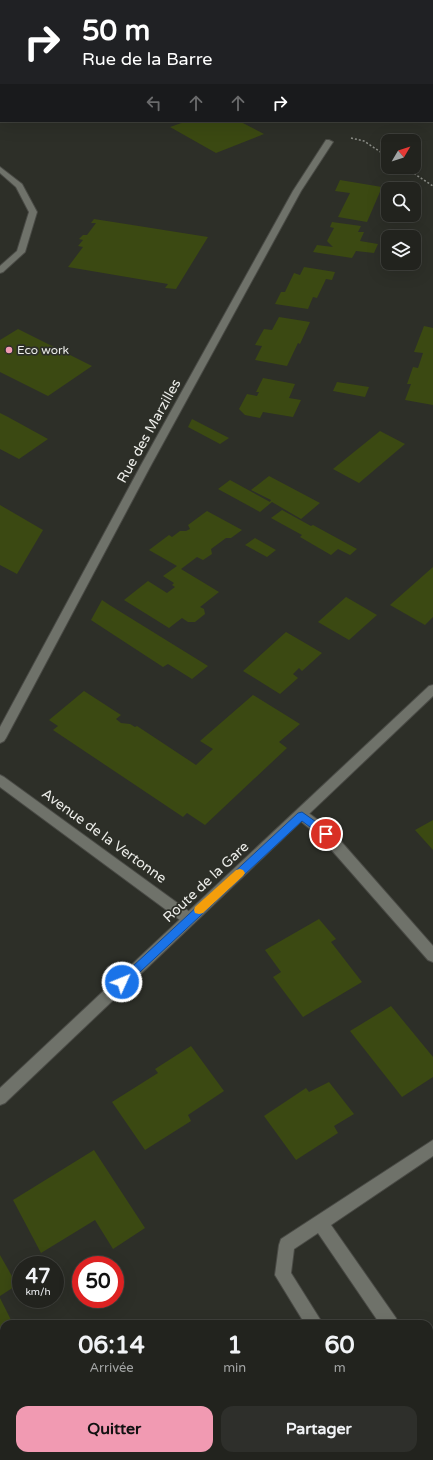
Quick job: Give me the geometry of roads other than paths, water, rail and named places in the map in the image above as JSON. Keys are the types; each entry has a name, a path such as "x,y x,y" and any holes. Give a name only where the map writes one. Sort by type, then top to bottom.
{"street":[{"name":"Rue des Marzilles","path":"0,738 145,467 297,191 329,142"},
{"path":"0,169 20,186 33,212 21,252 0,270"},
{"name":"Route de la Gare","path":"0,1098 189,919 302,816 433,689"},
{"name":"Avenue de la Vertonne","path":"0,780 189,919"},
{"path":"302,816 326,834 433,956"},
{"path":"312,1320 283,1275 287,1245 433,1147"},
{"path":"320,1222 387,1320"}],"place":[{"name":"Eco work","path":"9,350"}]}
